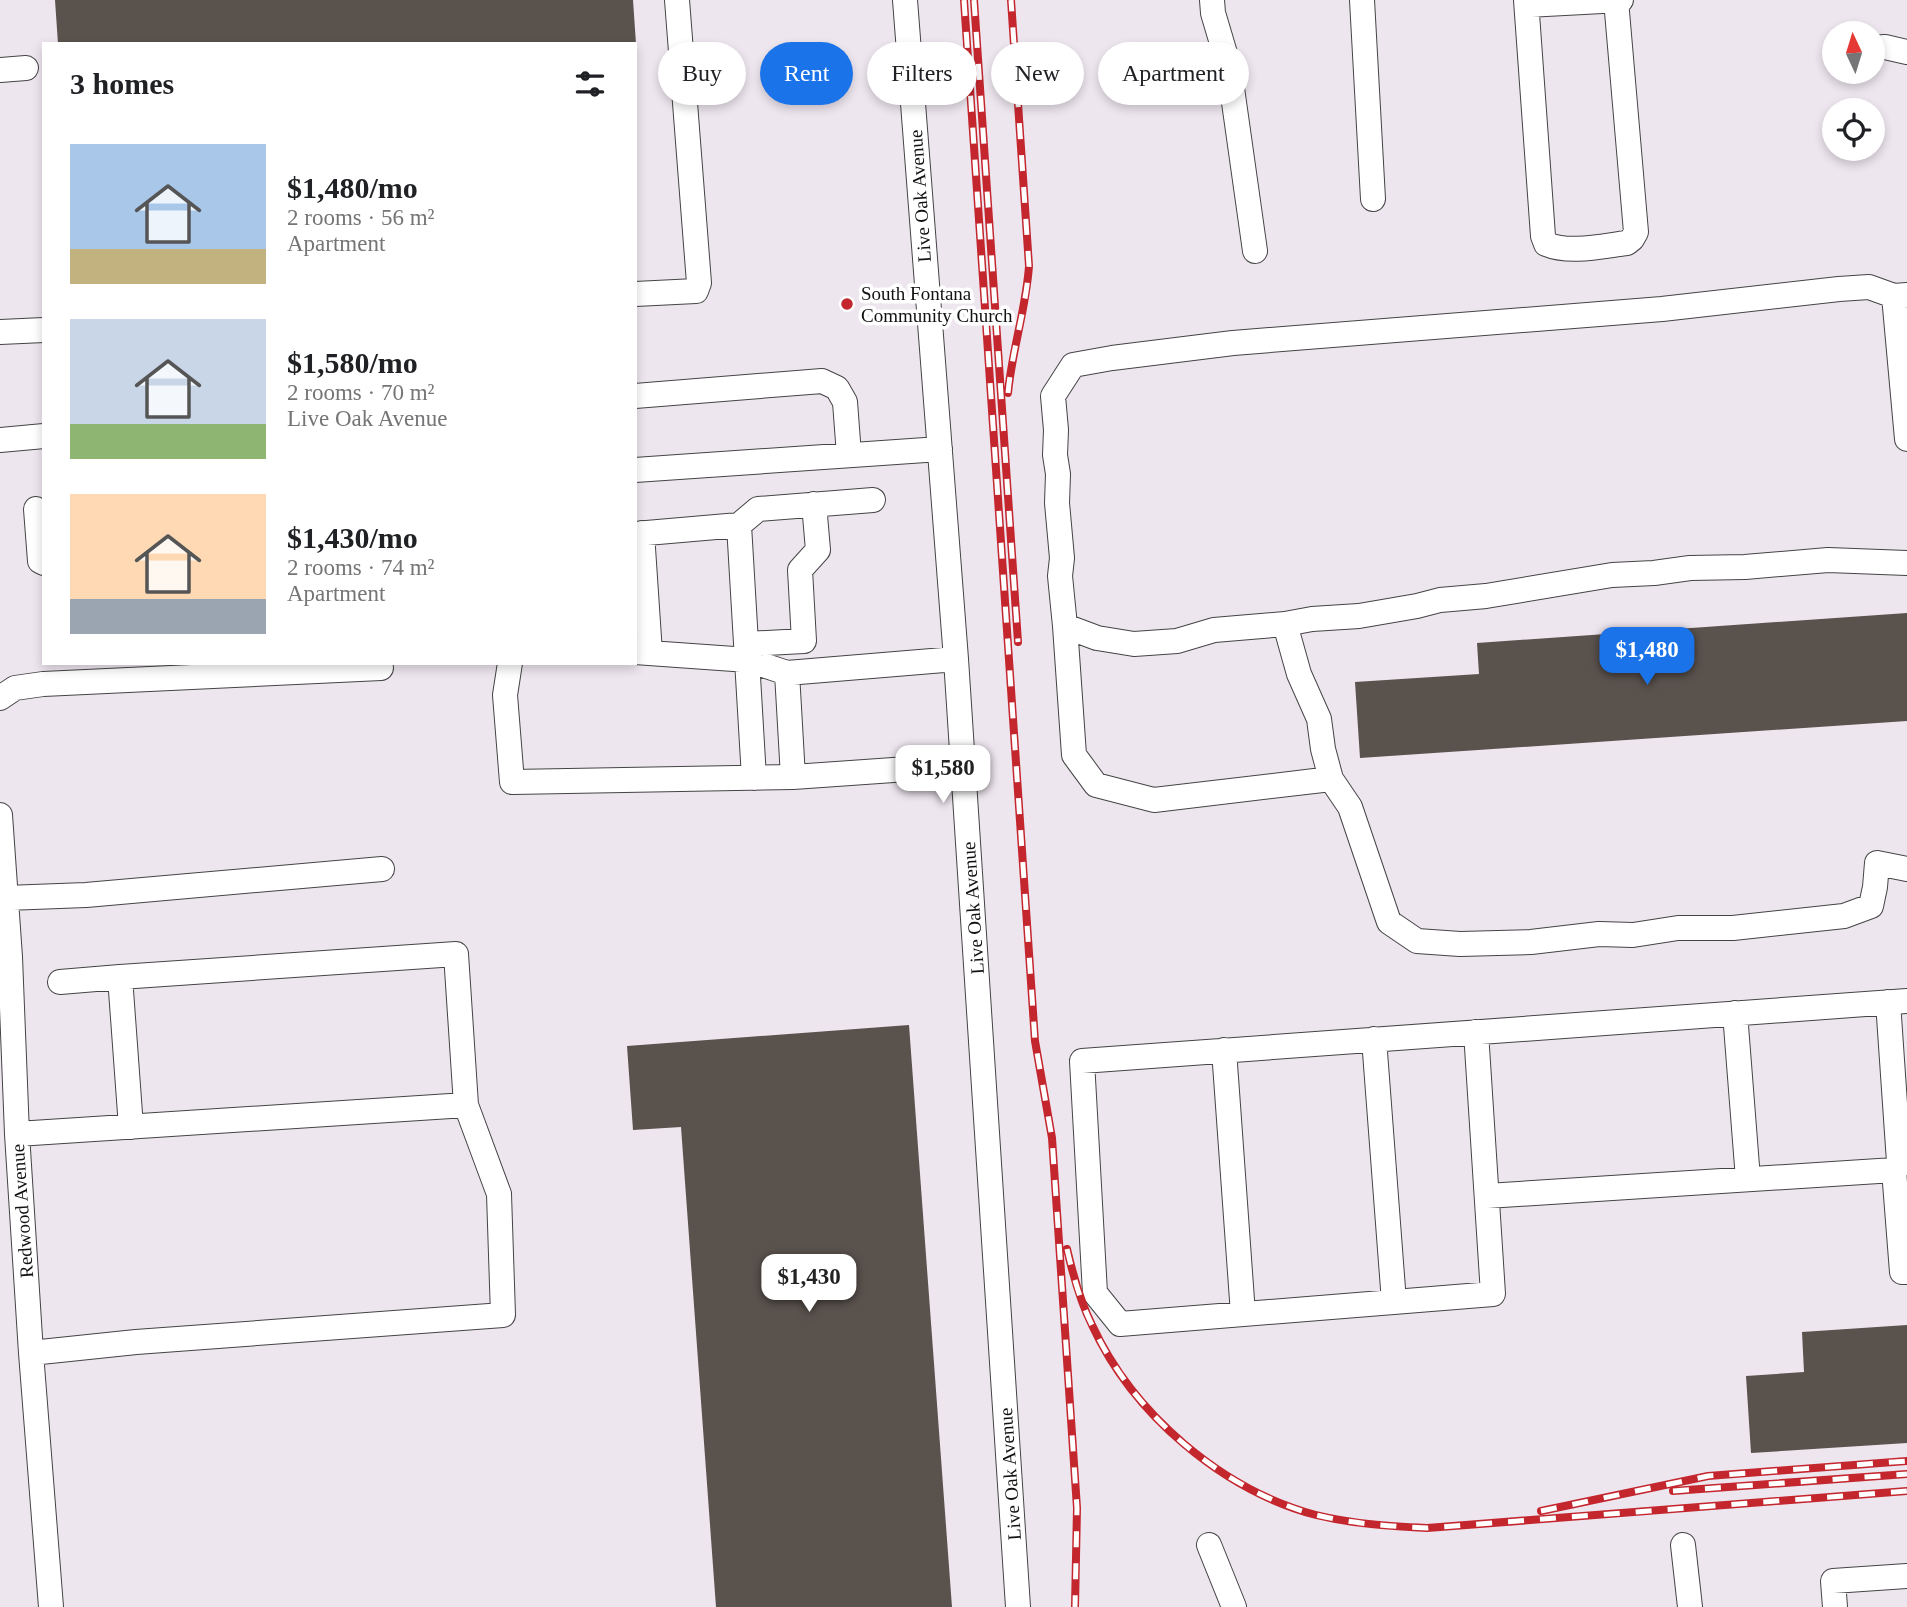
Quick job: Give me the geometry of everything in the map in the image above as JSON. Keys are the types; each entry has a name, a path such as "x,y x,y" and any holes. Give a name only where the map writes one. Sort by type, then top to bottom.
{"street":[{"path":"637,294 696,291 699,283 677,0"},
{"name":"Live Oak Avenue","path":"905,0 964,767 1018,1607"},
{"path":"1212,0 1213,13 1229,67 1255,251"},
{"path":"1362,0 1373,199"},
{"path":"1618,0 1636,232 1627,243 1575,248 1546,244 1543,236 1527,3 1618,0"},
{"path":"1885,47 1907,52"},
{"path":"0,70 26,68"},
{"path":"1331,779 1154,800 1096,785 1074,755 1060,576 1062,558 1053,396 1073,365 1233,344 1662,309 1869,287 1900,296 1907,439"},
{"path":"0,332 42,330"},
{"path":"637,396 822,381 837,388 845,402 849,456"},
{"path":"0,440 42,436"},
{"path":"637,470 940,449"},
{"path":"814,504 818,550 800,570 804,640 748,652 643,652 638,533 739,525 758,509 814,504 873,500"},
{"path":"36,509 42,562"},
{"path":"739,525 754,778"},
{"path":"1065,626 1097,639 1134,644 1177,640 1214,630 1359,617 1440,600 1486,596 1612,575 1828,561 1907,563"},
{"path":"1285,624 1299,674 1319,719 1331,779 1355,820 1389,922 1417,942 1531,942 1599,934 1633,935 1678,928 1733,928 1844,916 1871,906 1877,863 1907,869"},
{"path":"748,652 787,673 956,659"},
{"path":"510,665 505,695 512,782 793,777 964,767"},
{"path":"0,698 15,688 43,684 381,668"},
{"path":"787,673 793,777"},
{"name":"Redwood Avenue","path":"0,814 6,898 5,957 51,1607"},
{"path":"6,898 86,895 382,869"},
{"path":"31,1353 136,1342 503,1315 499,1194 467,1105 456,954 60,982"},
{"path":"120,977 131,1127"},
{"path":"1476,1032 1493,1294 1119,1324 1095,1293 1082,1060 1898,1002 1899,1166 1894,1170 1487,1196"},
{"path":"1735,1013 1748,1180"},
{"path":"1374,1039 1394,1302"},
{"path":"1224,1050 1243,1314"},
{"path":"17,1134 467,1105"},
{"path":"1894,1170 1902,1272 1907,1272"},
{"path":"1209,1545 1234,1607"},
{"path":"1683,1545 1690,1607"},
{"path":"1835,1607 1833,1581 1907,1576"}],"shaded area":[{"path":"0,0 1907,0 1907,1607 0,1607"}],"building":[{"path":"55,0 633,0 636,42 58,42"},
{"path":"1907,613 1907,721 1360,758 1355,682 1479,674 1477,643"},
{"path":"909,1025 952,1607 716,1607 681,1127 633,1130 627,1046"},
{"path":"1907,1325 1907,1443 1751,1453 1746,1376 1804,1372 1802,1332"}],"railway":[{"path":"964,0 1035,1041 1052,1138 1077,1508 1075,1607"},
{"path":"974,0 1018,642"},
{"path":"1008,393 1029,266 1011,0"},
{"path":"1067,1249 1077,1288 1092,1325 1131,1389 1156,1418 1184,1444 1247,1487 1316,1515 1357,1523 1427,1528 1907,1491"},
{"path":"1541,1511 1708,1476 1907,1461"},
{"path":"1673,1491 1907,1474"}],"place":[{"name":"South Fontana Community Church","path":"847,304"}]}
